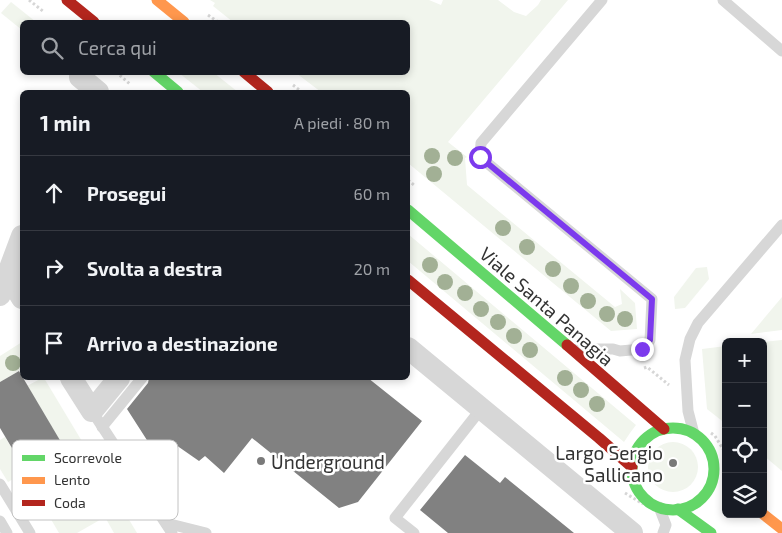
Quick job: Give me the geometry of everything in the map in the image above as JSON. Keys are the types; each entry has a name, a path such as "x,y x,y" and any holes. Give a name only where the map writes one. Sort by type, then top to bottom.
{"main road":[{"path":"67,0 90,20"},
{"path":"157,0 182,20"},
{"path":"158,75 176,90"},
{"path":"248,75 266,90"},
{"name":"Viale Santa Panagia","path":"410,212 664,429"},
{"path":"410,282 632,466"},
{"path":"664,429 685,429 694,434 703,440 713,458 714,470 707,492 689,506 678,509 668,510 650,502 642,496 633,477 632,466 634,456 642,442 645,438 664,429"},
{"path":"713,458 725,473"},
{"path":"678,509 711,533"},
{"path":"767,517 782,529"}],"street":[{"path":"78,81 94,90"},
{"path":"20,241 4,285 20,297"},
{"path":"410,350 632,533"},
{"path":"72,380 97,419 118,380"}],"lane":[{"path":"560,339 586,349 620,351 642,349 650,340 652,299 480,157 481,143 602,0"},
{"path":"723,0 782,51"},
{"path":"694,434 688,411 685,360 690,339 698,323 782,225"},
{"path":"111,440 97,419 140,380"},
{"path":"414,533 395,518 481,409"},
{"path":"0,484 12,504"},
{"path":"659,507 666,525 663,533"},
{"path":"22,520 30,533"},
{"path":"0,521 7,533"},
{"path":"169,528 206,533"}],"path":[{"path":"120,75 135,88"}],"shaded area":[{"path":"210,0 429,0 441,5 443,0 498,0 514,12 526,16 541,0 568,0 448,142 467,157 465,158 467,185 615,307 622,304 620,289 635,303 637,329 611,331 410,165 410,90 318,90 299,75 410,75 410,20 230,20 213,6 215,3"},
{"path":"11,2 34,20 20,20 20,28 1,13"},
{"path":"182,75 217,75 235,90 200,90"},
{"path":"410,236 636,425 624,442 410,263"},
{"path":"707,267 709,279 685,308 675,309 674,297 696,268"},
{"path":"782,297 782,330 751,334"},
{"path":"782,340 782,471 767,458 767,342"},
{"path":"20,343 20,370 0,382 0,356"},
{"path":"722,346 722,421 707,409 702,349"},
{"path":"38,380 45,380 81,440 59,440 27,386"},
{"path":"5,437 12,449 12,480 8,482 0,469 0,440"},
{"path":"673,442 682,444 693,453 698,467 696,476 687,487 673,492 664,490 653,481 648,467 650,458 659,447"},
{"path":"51,520 100,520 77,533 59,533"},
{"path":"107,520 129,520 137,533 114,533"}],"building":[{"path":"19,371 20,380 24,380 60,440 12,440 12,448 0,428 0,382"},
{"path":"149,380 371,380 422,421 358,502 339,508 252,438 224,473 205,456 199,461 178,446 178,440 147,440 127,409"},
{"path":"465,455 500,483 505,477 574,533 448,533 420,510"}],"traffic: fast":[{"path":"158,75 176,90"},
{"path":"410,212 567,345"},
{"path":"673,428 689,431 702,440 711,453 714,469 711,485 702,498 689,507 673,510 657,507 644,498 635,485 632,469 635,453 644,440 657,431 673,428"},
{"path":"678,509 711,533"}],"traffic: slow":[{"path":"157,0 182,20"},
{"path":"767,517 782,529"}],"traffic: jam":[{"path":"67,0 92,20"},
{"path":"248,75 266,90"},
{"path":"410,282 632,467"},
{"path":"567,345 664,429"}],"place":[{"name":"Underground","path":"261,461"},
{"name":"Largo Sergio Sallicano","path":"673,463"}],"route":[{"path":"480,157 652,299 650,340 642,349"}]}
